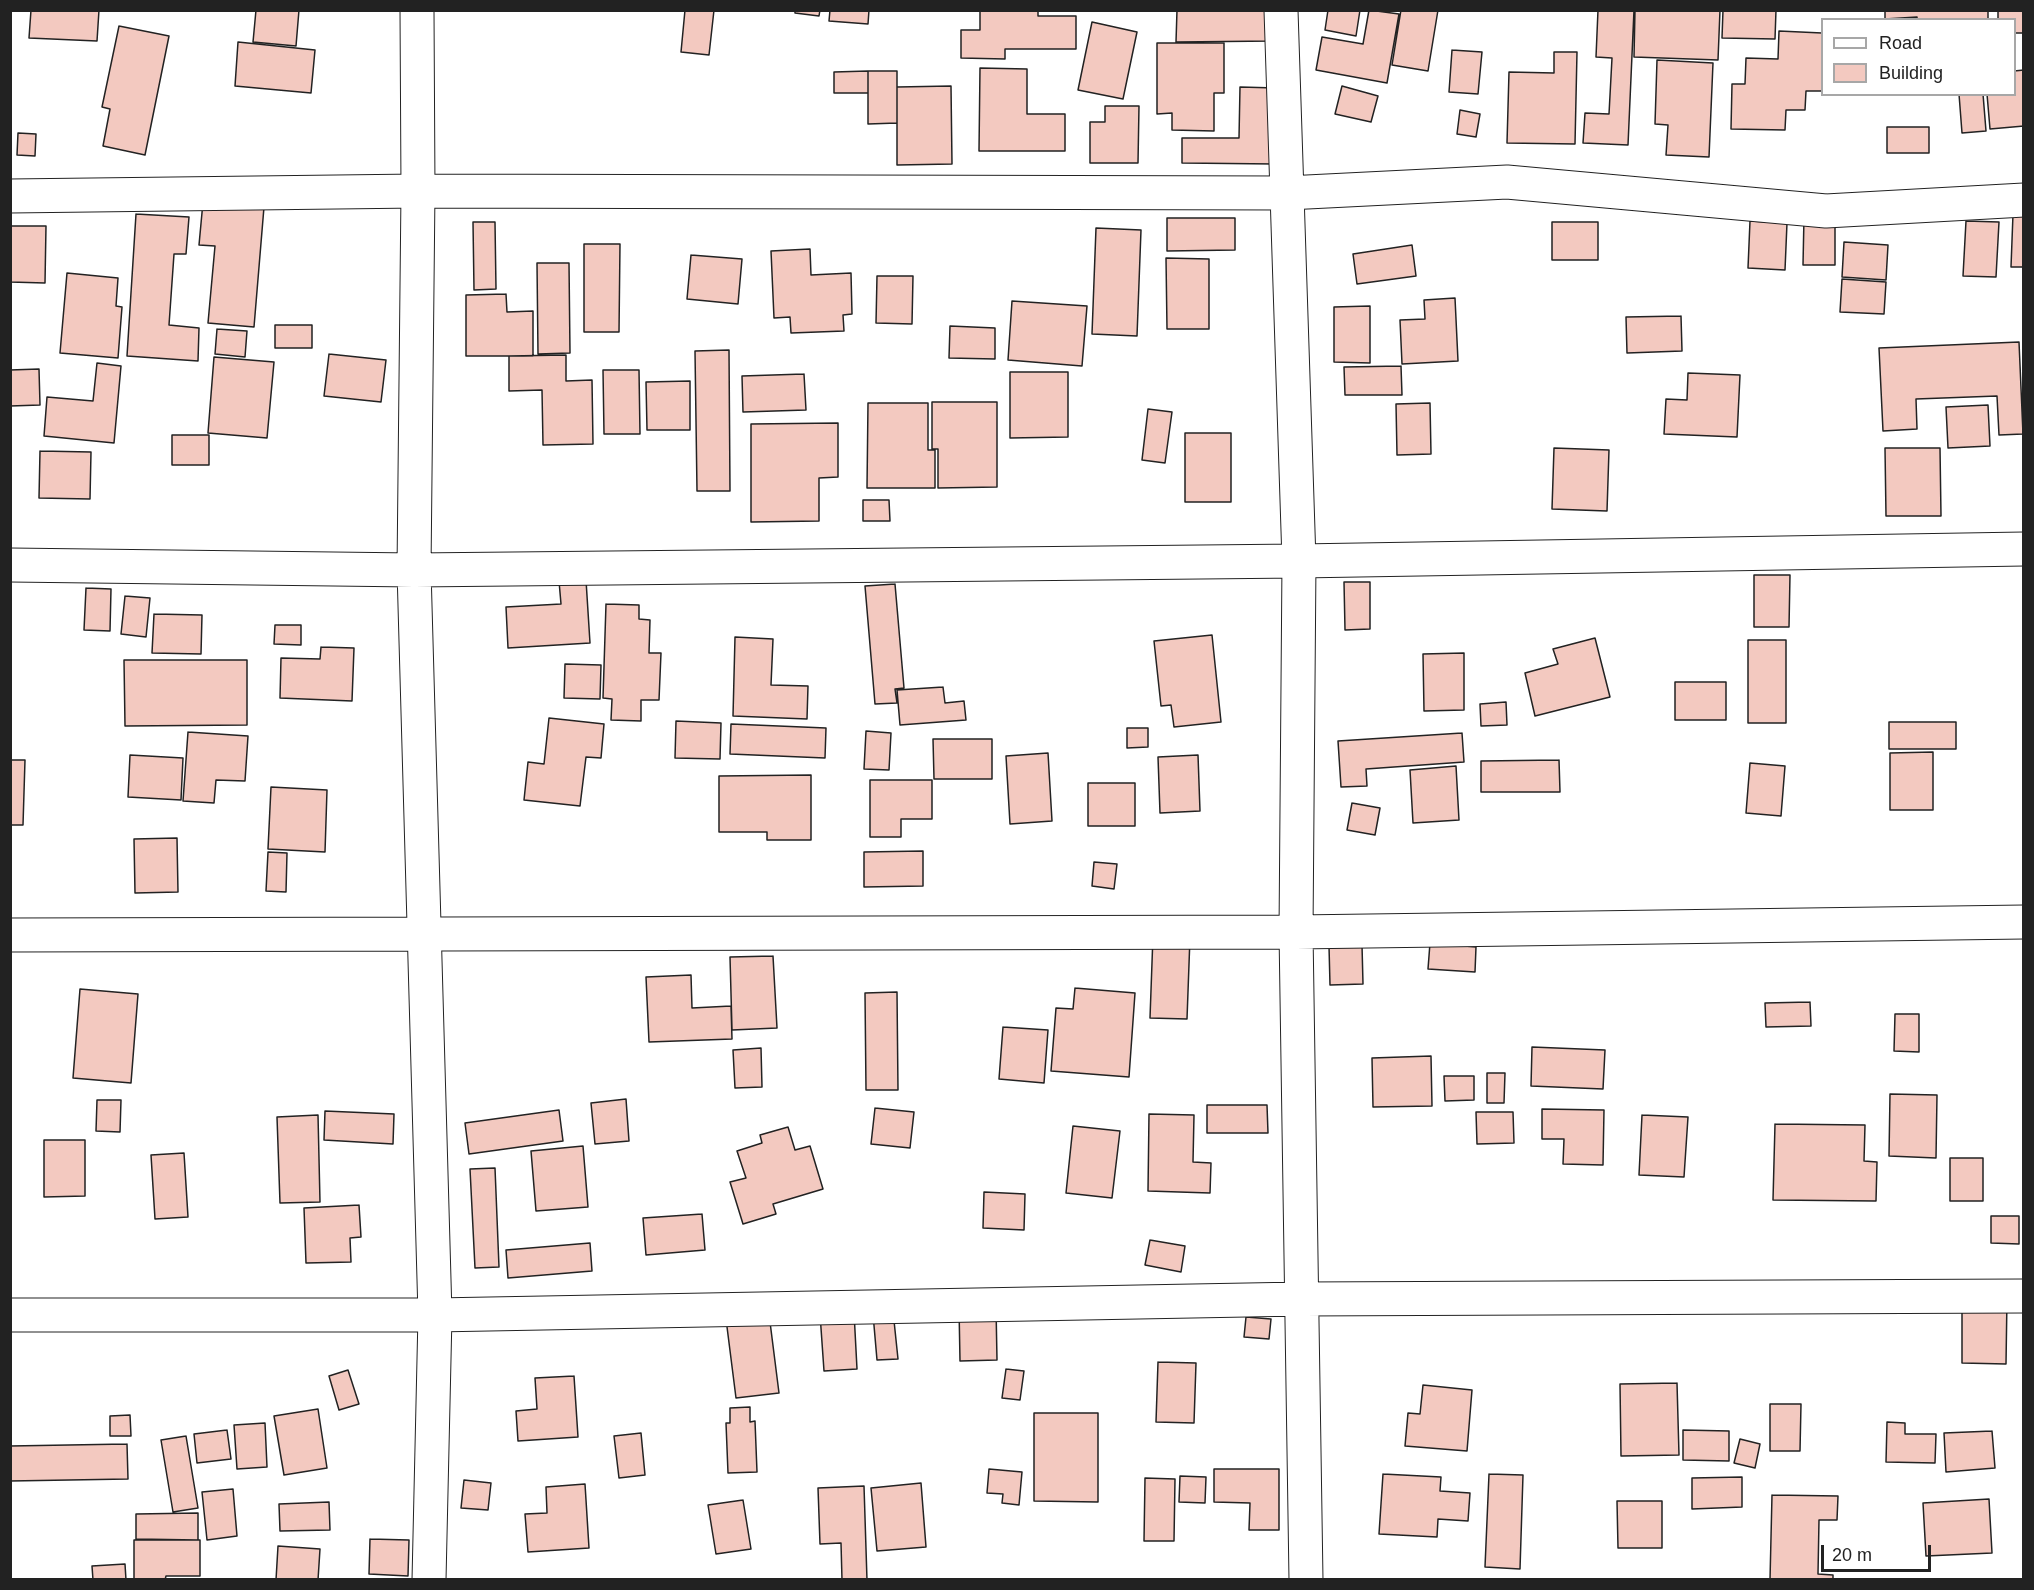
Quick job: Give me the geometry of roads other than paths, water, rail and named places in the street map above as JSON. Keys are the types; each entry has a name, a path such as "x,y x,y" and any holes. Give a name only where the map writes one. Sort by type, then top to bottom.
{"street":[{"path":"417,10 418,192 414,570 435,1315 429,1580"},
{"path":"1281,10 1299,561 1296,932 1306,1580"},
{"path":"10,196 418,192 1287,193 1507,182 1826,211 2024,200"},
{"path":"10,565 414,570 1299,561 2024,549"},
{"path":"10,935 1296,932 2024,922"},
{"path":"10,1315 435,1315 1301,1299 2024,1296"}]}
